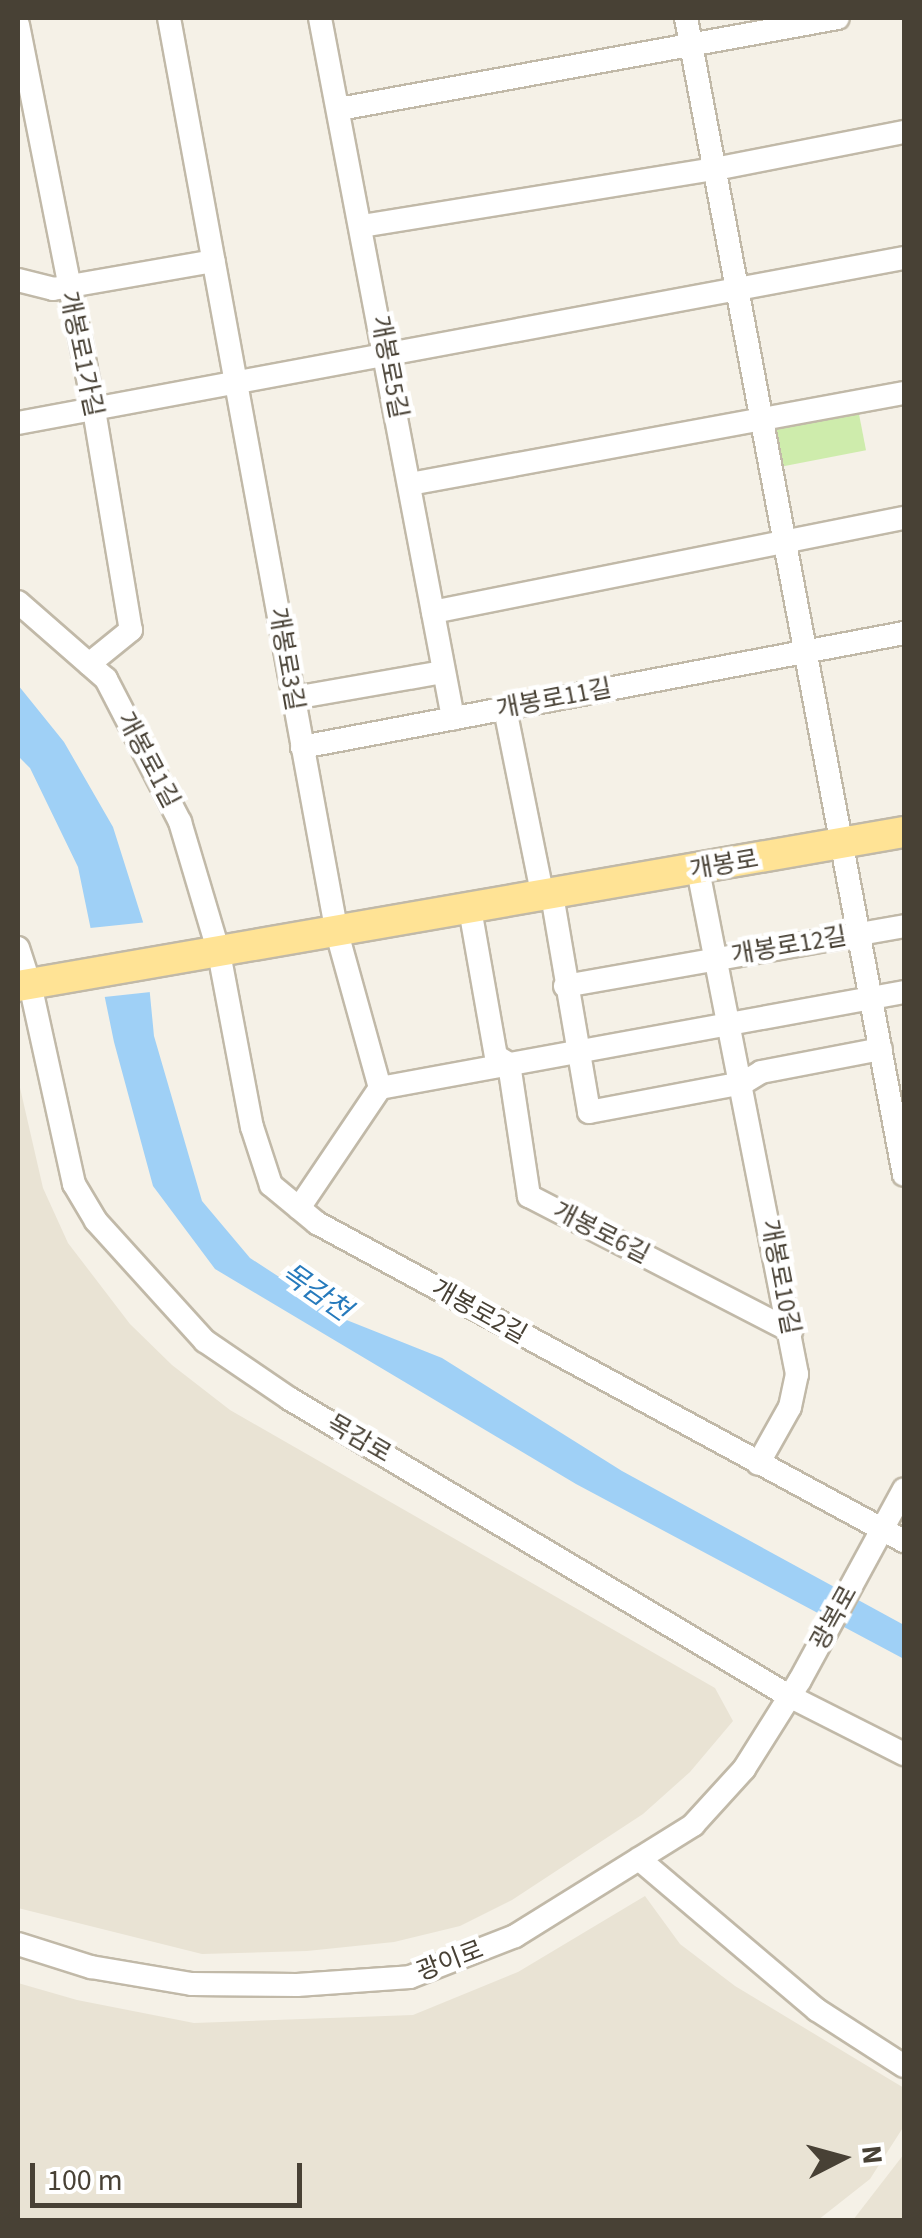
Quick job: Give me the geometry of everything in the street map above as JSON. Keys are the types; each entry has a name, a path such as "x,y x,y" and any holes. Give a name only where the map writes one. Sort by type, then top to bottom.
{"main road":[{"name":"개봉로","path":"31,984 904,832"}],"street":[{"name":"개봉로3길","path":"169,18 337,933"},
{"name":"개봉로5길","path":"320,18 388,357 453,718"},
{"path":"686,18 844,844"},
{"path":"339,109 838,18"},
{"name":"개봉로1가길","path":"18,25 66,287 94,410 131,630 89,664"},
{"path":"362,226 715,169 904,132"},
{"path":"18,423 738,292 904,258"},
{"path":"18,280 54,289 214,261"},
{"path":"410,484 904,393"},
{"path":"433,612 904,518"},
{"name":"개봉로1길","path":"18,602 106,679 180,822 214,954"},
{"name":"개봉로11길","path":"302,747 904,633"},
{"path":"294,698 444,672"},
{"path":"505,708 589,1112 742,1084 761,1072 881,1049"},
{"name":"개봉로12길","path":"844,844 904,1176"},
{"name":"개봉로10길","path":"698,870 792,1331 797,1374 790,1408 758,1464"},
{"name":"개봉로6길","path":"470,910 496,1056 509,1064 529,1196 792,1331"},
{"name":"개봉로12길","path":"717,958 904,926"},
{"path":"337,933 380,1088"},
{"name":"목감로","path":"18,948 31,984 74,1184 96,1220 205,1341 290,1399 904,1754"},
{"name":"개봉로2길","path":"214,954 252,1127 271,1185 316,1224 888,1536"},
{"path":"565,986 717,958"},
{"path":"299,1208 380,1088 904,992"},
{"path":"888,1536 904,1489"},
{"name":"광복로","path":"795,1688 888,1536"},
{"name":"광이로","path":"18,1944 91,1968 192,1984 297,1985 410,1978 516,1936 693,1826 744,1769 795,1688"},
{"path":"639,1859 817,2010 904,2066"}],"shaded area":[{"path":"18,1079 43,1188 68,1243 130,1324 172,1365 230,1410 715,1688 733,1721 690,1772 643,1814 512,1900 460,1926 394,1942 307,1951 202,1954 18,1908"},
{"path":"645,1896 680,1944 735,1986 904,2088 904,2126 870,2179 818,2220 18,2220 18,1983 77,2000 194,2023 413,2015 518,1972"},
{"path":"904,2154 904,2220 853,2220"}],"green space":[{"path":"858,409 866,450 772,469 764,427"}],"water":[{"name":"목감천","path":"18,685 64,742 113,827 143,922 154,1036 202,1201 250,1258 344,1319 442,1358 622,1471 904,1625 904,1659 576,1484 215,1269 153,1186 114,1042 78,867 30,768 18,756"}],"pier":[{"path":"148,922 155,992 93,998 85,929"}]}
